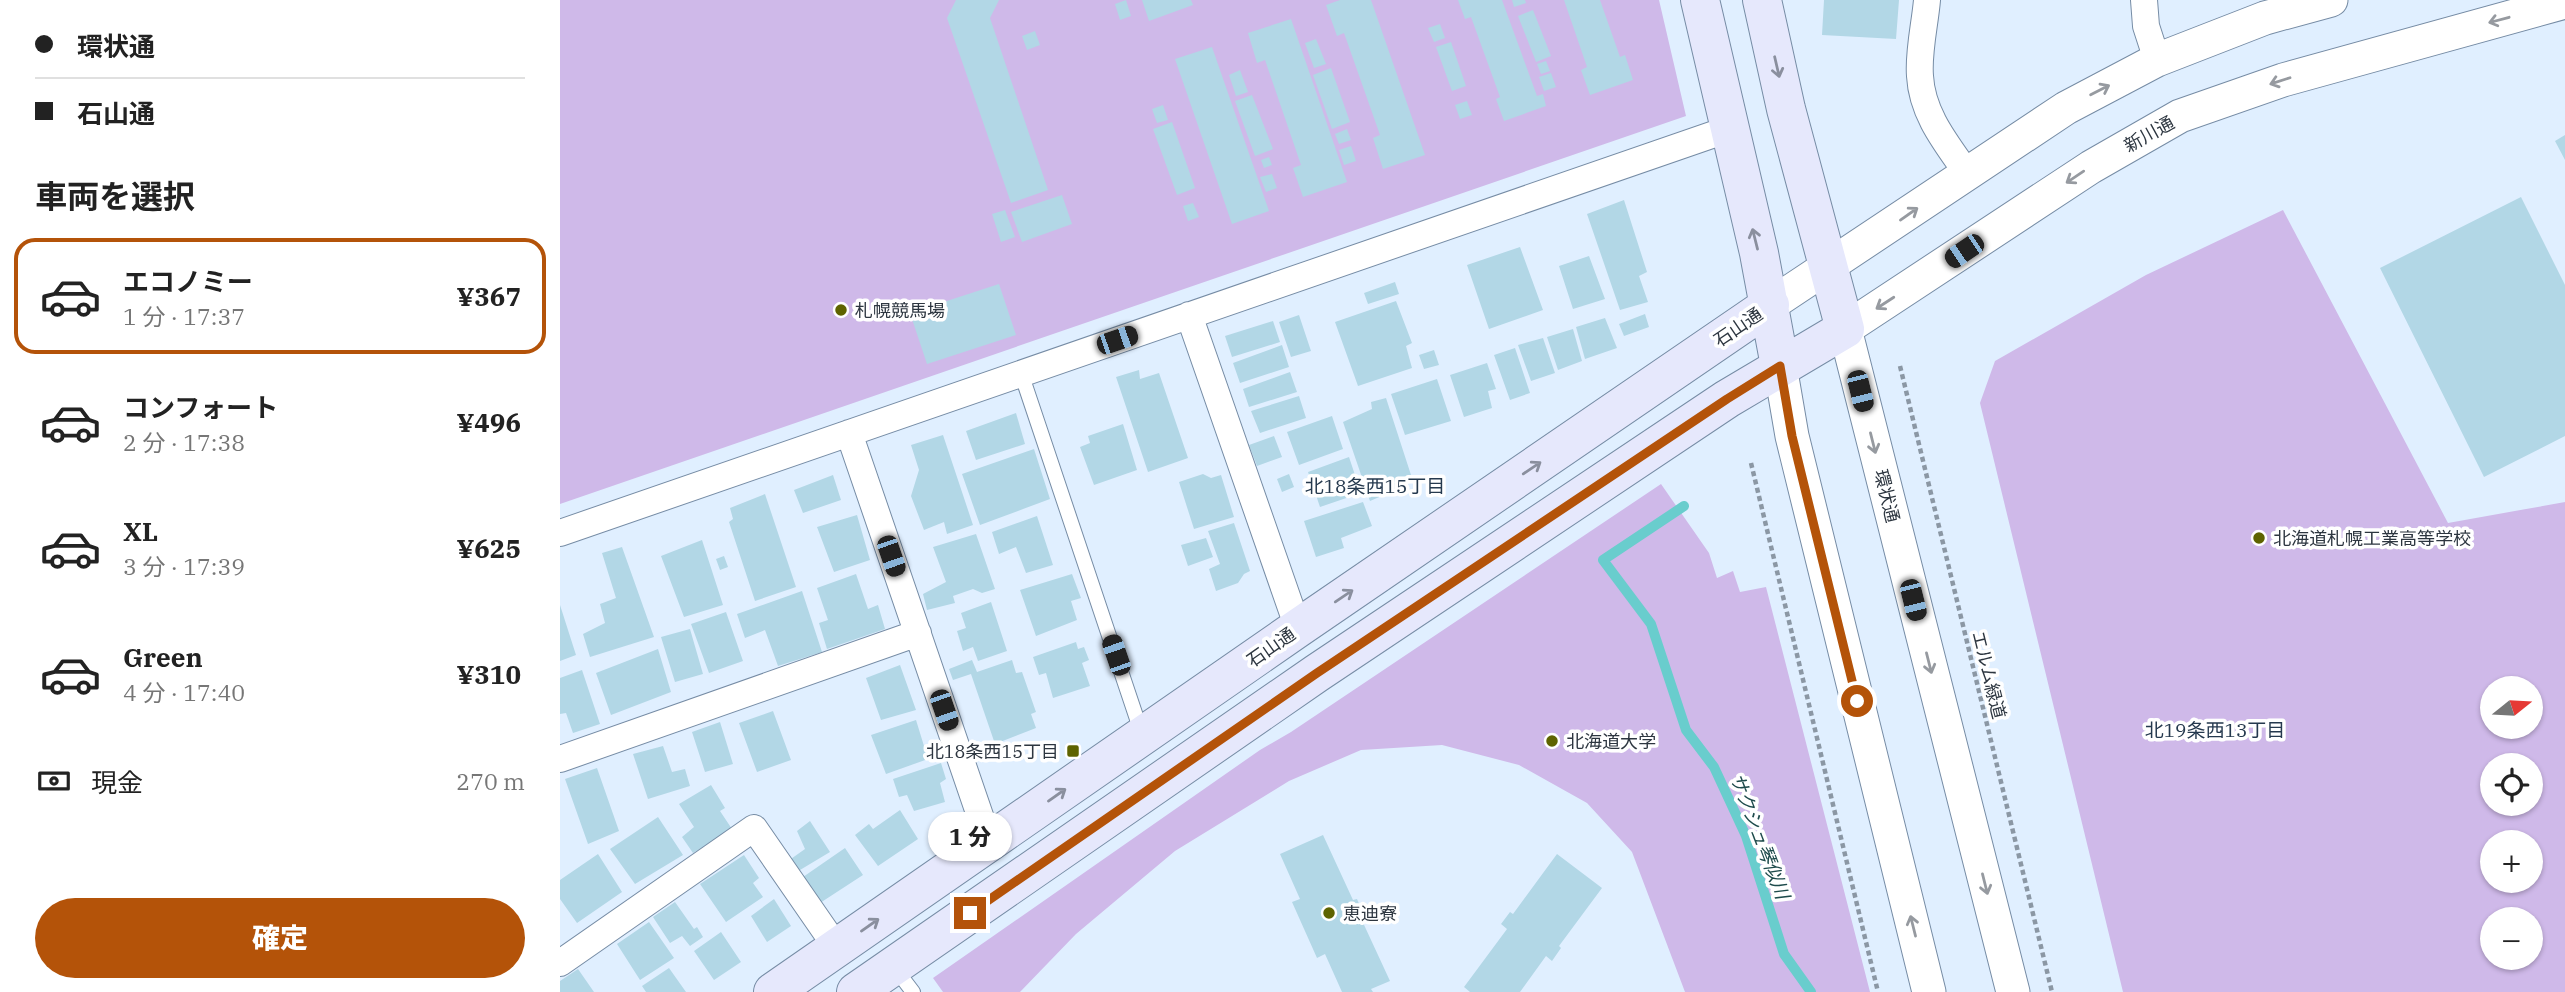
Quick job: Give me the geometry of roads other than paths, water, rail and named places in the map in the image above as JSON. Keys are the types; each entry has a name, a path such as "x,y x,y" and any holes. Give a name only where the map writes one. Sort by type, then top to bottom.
{"main road":[{"path":"856,992 903,979 1317,673 1780,366 1770,305 1700,0"},
{"name":"環状通","path":"1762,0 1786,109 1845,329"},
{"name":"石山通","path":"773,992 1770,305"},
{"name":"新川通","path":"1780,366 1845,329"}],"street":[{"path":"1927,0 1920,76 1925,103 1934,125 1967,173"},
{"path":"2144,0 2146,26 2157,60"},
{"path":"1770,305 2066,107 2157,60 2265,18 2331,0"},
{"name":"新川通","path":"1845,329 2091,167 2180,116 2283,80 2565,2"},
{"path":"560,533 1729,129"},
{"path":"1189,315 1298,628"},
{"name":"環状通","path":"1845,329 2013,992"},
{"path":"1780,366 1792,436 1929,992"},
{"path":"849,433 989,842"},
{"path":"560,759 918,633"},
{"path":"560,963 754,828 837,948"}],"lane":[{"path":"1021,373 1143,736"}],"waterway":[{"name":"サクシュ琴似川","path":"1684,506 1603,560 1651,624 1686,730 1714,767 1746,836 1784,954 1811,992"}],"place":[{"name":"札幌競馬場","path":"841,310"},
{"name":"北海道札幌工業高等学校","path":"2259,538"},
{"name":"北海道大学","path":"1552,741"},
{"name":"北18条西15丁目","path":"1073,751"},
{"name":"恵迪寮","path":"1329,913"}],"district":[{"name":"北18条西15丁目","path":"1375,486"},
{"name":"北19条西13丁目","path":"2215,730"}]}
